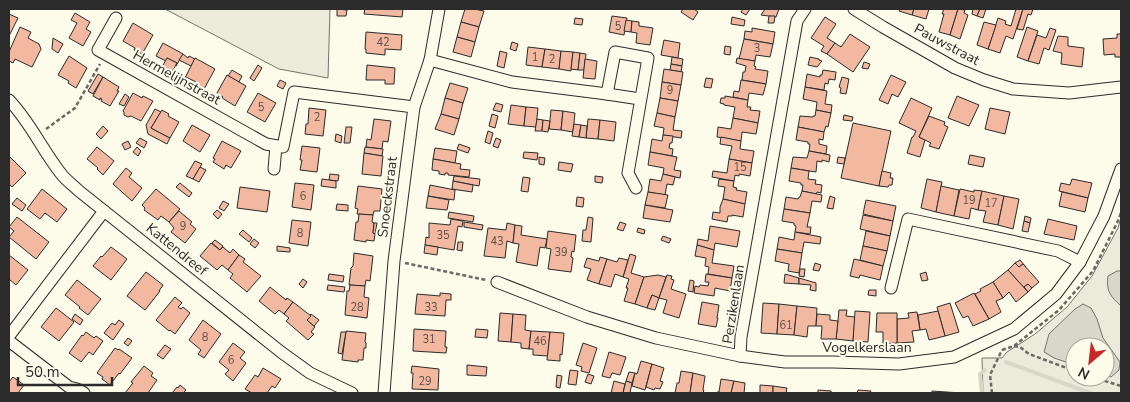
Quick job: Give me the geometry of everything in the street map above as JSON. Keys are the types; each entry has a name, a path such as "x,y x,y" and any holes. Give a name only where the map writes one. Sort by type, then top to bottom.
{"street":[{"name":"Snoeckstraat","path":"384,393 394,261 414,107 430,60 439,9"},
{"name":"Perzikenlaan","path":"497,282 587,317 656,338 740,356 743,328 797,21 805,9"},
{"name":"Pauwstraat","path":"854,9 955,68 1013,89 1069,93 1121,87"},
{"path":"106,54 98,50 116,18"},
{"path":"607,94 615,52 648,58 628,173 636,188"},
{"name":"Hermelijnstraat","path":"106,54 266,144 276,146"},
{"path":"430,60 520,83 640,99"},
{"path":"274,169 276,146 282,147 294,92 414,107"},
{"name":"Kattendreef","path":"9,100 31,126 62,175 79,191 281,352 310,373 352,393"},
{"name":"Vogelkerslaan","path":"740,356 785,362 900,364 954,357 1014,329 1056,294 1080,262 1104,216 1121,169"},
{"path":"9,336 104,210"},
{"path":"891,288 908,219 1058,251 1080,262"},
{"path":"9,341 69,387 84,393"}],"path":[{"path":"36,136 75,108 106,54"},
{"path":"394,261 497,282"},
{"path":"997,337 1020,347 1029,354 1065,368"},
{"path":"992,393 990,375 1002,350"}],"shaded area":[{"path":"165,9 330,9 328,78 279,69"},
{"path":"1121,218 1121,393 983,393 982,358 1002,358 1007,352 1035,334 1067,307 1092,276 1118,228"},
{"path":"1121,271 1121,306 1108,289 1108,276"},
{"path":"1083,304 1091,308 1103,337 1065,337 1065,362 1044,352 1049,334 1075,309"},
{"path":"1115,355 1120,362 1119,370 1115,374"}],"building":[{"path":"337,9 347,10 346,16 337,16"},
{"path":"365,9 403,9 402,17 364,14"},
{"path":"465,9 484,11 479,27 461,22"},
{"path":"683,9 694,9 698,12 693,20 681,12"},
{"path":"743,9 750,9 746,15 741,12"},
{"path":"765,9 779,9 776,17 761,15"},
{"path":"900,9 914,9 912,15 899,11"},
{"path":"914,9 929,9 926,19 912,15"},
{"path":"944,9 958,9 950,35 939,32"},
{"path":"958,9 965,10 964,13 968,15 960,39 950,35"},
{"path":"973,9 980,9 977,16 972,14"},
{"path":"980,9 986,9 983,18 977,16"},
{"path":"1016,9 1023,9 1013,39 1006,36 1000,53 988,49 998,18 1006,21 1005,24 1011,26"},
{"path":"1023,9 1033,9 1031,15 1028,14 1023,30 1017,29"},
{"path":"75,13 90,22 86,29 91,32 83,46 69,38 77,23 71,20"},
{"path":"9,14 18,18 9,36"},
{"path":"612,16 627,18 624,35 609,32"},
{"path":"769,16 775,16 774,23 768,23"},
{"path":"732,17 745,20 744,26 731,24"},
{"path":"825,17 836,24 827,38 835,43 827,54 821,51 824,46 811,38"},
{"path":"575,18 583,19 582,25 574,24"},
{"path":"626,20 632,21 631,32 624,31"},
{"path":"632,21 639,22 639,26 653,28 650,45 636,43 637,33 631,32"},
{"path":"461,22 479,27 475,42 457,37"},
{"path":"984,22 996,25 988,49 977,45"},
{"path":"133,23 153,35 142,54 123,41"},
{"path":"20,27 31,32 28,38 39,44 41,49 32,67 15,59 13,63 9,61 9,52"},
{"path":"1027,27 1038,31 1028,61 1017,57"},
{"path":"752,28 775,32 773,44 744,39 745,31 752,32"},
{"path":"1050,28 1056,30 1049,50 1044,48 1039,64 1028,61 1037,35 1046,38"},
{"path":"366,32 402,35 401,50 385,49 385,55 366,53"},
{"path":"850,34 870,47 853,72 827,54 835,43 841,47"},
{"path":"1117,34 1121,34 1121,57 1115,57 1115,54 1104,55 1103,39 1117,38"},
{"path":"1058,36 1068,37 1068,46 1084,48 1082,67 1061,64 1062,53 1053,51"},
{"path":"457,37 475,42 471,57 453,52"},
{"path":"53,38 63,44 58,53 52,49"},
{"path":"744,39 773,44 770,57 756,55 755,61 739,59"},
{"path":"664,40 680,43 678,58 661,55"},
{"path":"512,42 518,44 516,51 510,49"},
{"path":"163,43 183,54 176,66 177,63 167,58 166,61 156,56"},
{"path":"725,46 731,47 730,55 724,54"},
{"path":"528,47 545,49 542,67 526,65"},
{"path":"545,49 561,51 559,69 542,67"},
{"path":"500,51 507,53 504,68 497,66"},
{"path":"561,51 573,52 571,71 559,69"},
{"path":"573,52 580,53 578,70 571,69"},
{"path":"580,53 586,54 584,70 578,70"},
{"path":"183,54 188,58 189,56 195,59 191,66 179,60"},
{"path":"69,56 87,68 76,88 68,83 69,81 58,75"},
{"path":"672,57 683,59 682,66 671,64"},
{"path":"810,57 822,61 817,67 808,65"},
{"path":"167,58 177,63 172,72 162,67"},
{"path":"195,58 215,69 204,89 196,82 185,78"},
{"path":"737,58 755,61 755,69 768,71 766,84 742,80 746,66 736,63"},
{"path":"585,59 597,61 595,79 583,78"},
{"path":"864,62 870,64 868,69 862,68"},
{"path":"671,64 682,66 681,72 670,70"},
{"path":"258,65 262,68 254,81 250,78"},
{"path":"367,65 395,68 394,84 385,84 385,80 366,80"},
{"path":"664,69 683,72 681,85 662,82"},
{"path":"232,70 242,76 239,82 228,76"},
{"path":"823,70 836,72 835,80 829,79 828,84 825,83 824,90 805,87 807,74 820,77"},
{"path":"98,74 103,77 93,94 88,91"},
{"path":"227,75 246,86 235,106 217,93"},
{"path":"891,75 906,82 898,97 892,94 888,104 879,100"},
{"path":"103,77 119,87 117,91 119,91 110,106 101,101 102,99 100,98 100,100 93,96"},
{"path":"842,77 849,79 846,94 840,93 841,88 839,87"},
{"path":"706,78 713,79 711,88 704,87"},
{"path":"280,80 286,83 283,89 277,86"},
{"path":"741,80 766,84 763,95 749,93 748,100 733,97 734,91 739,92"},
{"path":"662,82 681,85 678,101 660,98"},
{"path":"450,83 468,88 463,103 445,98"},
{"path":"805,87 827,91 825,104 832,105 831,113 816,110 817,102 803,99"},
{"path":"133,93 153,101 141,121 124,115 123,111"},
{"path":"258,93 276,103 265,122 247,112"},
{"path":"125,94 129,97 124,106 119,104"},
{"path":"725,96 748,100 747,107 751,107 750,110 760,111 758,123 733,118 735,107 720,103 721,98 725,98"},
{"path":"957,96 979,105 969,126 948,118"},
{"path":"445,98 463,103 459,119 441,114"},
{"path":"660,98 678,101 675,117 657,113"},
{"path":"911,98 932,108 919,137 925,140 920,157 907,153 916,131 899,123"},
{"path":"496,103 503,105 501,112 493,110"},
{"path":"511,105 526,107 524,126 508,124"},
{"path":"526,107 538,108 536,127 524,126"},
{"path":"309,108 326,110 323,136 305,134"},
{"path":"990,108 1010,112 1005,134 985,129"},
{"path":"155,109 161,112 151,128 170,138 167,144 148,134 146,125"},
{"path":"162,110 179,122 170,138 151,128"},
{"path":"551,110 563,111 561,130 549,129"},
{"path":"816,110 831,113 828,127 826,126 824,132 798,127 800,116 813,117"},
{"path":"563,111 575,113 573,132 561,130"},
{"path":"657,113 675,117 673,130 682,131 681,138 663,135 664,128 654,126"},
{"path":"441,114 459,119 454,135 435,129"},
{"path":"492,114 498,116 495,128 489,126"},
{"path":"844,115 853,117 852,121 843,120"},
{"path":"929,116 945,122 944,125 948,127 939,149 929,146 931,143 919,137"},
{"path":"733,118 758,123 756,134 742,132 741,141 717,137 718,127 731,129"},
{"path":"374,119 391,121 388,142 383,141 382,149 366,147 367,139 371,140"},
{"path":"537,119 543,120 542,131 535,131"},
{"path":"588,119 600,120 598,139 586,138"},
{"path":"543,120 550,121 548,132 542,131"},
{"path":"600,120 616,122 614,141 598,139"},
{"path":"853,123 891,131 879,186 841,178"},
{"path":"574,124 581,125 579,137 572,136"},
{"path":"192,125 210,135 200,152 183,141"},
{"path":"581,125 587,126 586,138 579,137"},
{"path":"103,126 108,131 101,139 96,134"},
{"path":"346,127 352,127 350,143 344,143"},
{"path":"798,127 824,132 823,140 819,139 819,144 827,146 826,154 809,151 810,144 808,142 796,140"},
{"path":"488,131 493,133 490,144 485,142"},
{"path":"336,134 342,136 341,143 335,141"},
{"path":"663,135 673,136 669,148 673,149 672,156 650,152 652,139 662,141"},
{"path":"721,137 741,141 740,149 754,151 752,163 729,159 732,146 720,144"},
{"path":"140,138 147,142 144,148 136,143"},
{"path":"496,138 501,140 498,148 493,146"},
{"path":"128,141 131,147 125,150 122,144"},
{"path":"222,141 241,151 231,168 226,165 224,169 213,162 215,159 213,158"},
{"path":"459,144 470,148 468,153 457,149"},
{"path":"302,146 320,148 317,172 300,170"},
{"path":"97,147 114,161 103,175 87,159"},
{"path":"137,147 141,151 138,156 133,152"},
{"path":"365,147 383,149 382,156 364,153"},
{"path":"435,148 457,151 455,163 433,159"},
{"path":"809,151 830,155 829,162 817,161 816,172 791,168 793,157 807,158"},
{"path":"524,152 538,153 537,160 523,158"},
{"path":"650,152 677,157 674,170 681,171 680,178 663,174 664,168 648,165"},
{"path":"364,153 383,156 381,176 362,174"},
{"path":"970,155 985,158 983,167 968,164"},
{"path":"9,156 26,173 12,187 9,184"},
{"path":"539,157 545,158 544,165 539,164"},
{"path":"838,157 845,158 844,164 837,163"},
{"path":"433,159 461,164 460,169 470,170 469,177 448,175 448,173 445,173 445,175 439,174 439,171 432,170"},
{"path":"729,159 752,163 750,176 735,175 734,181 712,177 713,171 727,173"},
{"path":"195,161 202,164 193,179 186,176"},
{"path":"559,162 573,164 571,172 558,170"},
{"path":"200,167 206,170 199,182 193,179"},
{"path":"126,168 132,173 129,177 142,188 132,201 113,184"},
{"path":"791,168 809,171 808,179 816,180 815,184 822,185 821,193 817,192 816,194 802,191 803,185 801,183 789,181"},
{"path":"882,171 891,173 890,178 893,178 892,185 888,187 879,186"},
{"path":"330,174 339,175 338,181 329,180"},
{"path":"663,174 675,177 673,185 667,184 665,195 648,192 650,179 661,181"},
{"path":"454,176 480,179 479,186 453,181"},
{"path":"595,176 603,177 602,183 595,182"},
{"path":"523,177 530,178 528,192 521,191"},
{"path":"322,179 336,181 336,188 321,186"},
{"path":"719,179 734,181 733,187 737,188 736,190 747,192 745,204 723,199 725,187 718,186"},
{"path":"927,179 942,182 936,212 921,208"},
{"path":"1072,179 1092,183 1088,198 1059,191 1061,183 1070,185"},
{"path":"453,181 473,185 472,192 452,189"},
{"path":"180,183 192,193 189,197 176,187"},
{"path":"295,183 314,185 311,210 292,207"},
{"path":"430,185 455,190 454,200 428,196"},
{"path":"358,186 382,189 380,211 374,211 373,215 357,214 358,209 355,208"},
{"path":"941,186 959,190 954,216 936,212"},
{"path":"240,187 270,191 267,212 237,208"},
{"path":"42,189 67,209 57,222 45,213 40,219 27,209"},
{"path":"156,189 180,209 169,222 161,216 158,220 144,210 145,208 142,205"},
{"path":"960,189 974,192 974,190 982,191 978,210 971,208 969,219 954,216"},
{"path":"802,191 822,195 821,202 812,201 810,213 784,209 786,197 798,199"},
{"path":"982,191 1004,196 998,225 983,222 986,211 978,210"},
{"path":"648,192 668,195 665,208 645,205"},
{"path":"1062,192 1088,198 1085,212 1059,206"},
{"path":"428,196 449,200 447,210 426,208"},
{"path":"830,196 835,198 833,209 827,208"},
{"path":"1004,196 1019,199 1013,229 998,225"},
{"path":"577,197 584,198 583,207 576,206"},
{"path":"17,198 26,205 22,211 12,204"},
{"path":"723,199 745,204 743,217 728,216 727,222 712,219 713,212 720,213"},
{"path":"866,200 896,206 893,221 863,214"},
{"path":"223,201 229,204 224,211 219,208"},
{"path":"337,204 348,205 348,211 336,210"},
{"path":"645,205 673,210 670,222 643,218"},
{"path":"784,209 810,213 807,227 811,227 810,234 795,232 796,226 794,223 782,221"},
{"path":"217,210 222,214 218,219 213,214"},
{"path":"179,211 192,222 190,224 196,229 185,243 171,232 174,228 169,222"},
{"path":"449,212 474,216 473,222 448,218"},
{"path":"359,214 373,215 374,241 354,240"},
{"path":"863,215 893,221 890,236 860,229"},
{"path":"1025,216 1031,218 1030,223 1024,221"},
{"path":"17,217 49,242 36,259 9,237 14,231 9,227"},
{"path":"588,217 593,218 591,242 582,241 583,230 586,230"},
{"path":"451,219 463,221 462,227 458,226 454,250 425,245 426,237 429,238 429,223 450,225"},
{"path":"1048,219 1077,226 1074,240 1044,234"},
{"path":"292,220 311,222 308,246 289,243"},
{"path":"1024,221 1030,223 1028,232 1022,231"},
{"path":"464,222 483,225 482,230 464,227"},
{"path":"620,222 626,224 623,231 617,229"},
{"path":"374,223 377,223 375,234 373,233"},
{"path":"507,223 515,225 513,243 507,241 505,258 484,256 488,228 506,230"},
{"path":"515,225 522,226 521,235 547,239 545,248 540,247 537,266 516,262 519,244 513,243"},
{"path":"710,226 740,231 737,247 715,243 714,250 697,245 698,239 708,241"},
{"path":"638,228 645,230 644,234 637,232"},
{"path":"243,230 252,238 249,242 239,234"},
{"path":"548,231 576,235 574,252 572,251 571,257 573,258 571,272 548,269 551,249 546,248"},
{"path":"866,231 890,236 887,251 863,246"},
{"path":"795,232 821,237 820,244 804,242 802,253 777,249 779,237 794,240"},
{"path":"663,236 671,239 669,243 661,240"},
{"path":"254,239 259,243 255,248 250,244"},
{"path":"215,240 223,246 220,250 212,243"},
{"path":"458,242 463,242 462,251 457,250"},
{"path":"211,243 220,250 223,247 230,253 233,249 239,255 228,270 222,265 217,270 200,256"},
{"path":"425,245 438,247 437,255 424,253"},
{"path":"697,245 714,250 712,263 734,266 732,278 708,274 709,267 705,266 706,258 695,256"},
{"path":"277,246 290,248 290,252 277,251"},
{"path":"863,246 887,251 883,266 860,260"},
{"path":"111,247 127,259 111,280 93,266"},
{"path":"777,249 802,253 799,273 788,271 789,264 775,261"},
{"path":"354,253 373,256 370,281 366,280 365,286 349,285"},
{"path":"630,254 636,256 631,273 644,277 635,304 624,301 629,279 623,277"},
{"path":"9,255 28,270 16,285 9,279"},
{"path":"239,255 245,259 243,262 261,276 247,292 230,278 233,274 228,270"},
{"path":"600,257 607,259 599,284 587,280 591,269 584,267 587,258 599,261"},
{"path":"619,258 628,260 623,277 615,274 611,287 599,284 607,259 617,262"},
{"path":"854,259 883,266 880,280 860,275 859,278 850,276"},
{"path":"1020,260 1026,267 1023,264 1019,267 1015,263"},
{"path":"815,263 821,265 819,271 813,270"},
{"path":"1015,263 1019,267 1023,264 1039,282 1032,288 1028,284 1024,287 1028,292 1008,270"},
{"path":"800,269 805,269 804,277 799,276"},
{"path":"1008,270 1028,292 1016,302 1009,292 1003,298 993,282"},
{"path":"146,272 163,285 145,310 127,296"},
{"path":"926,272 928,280 922,281 920,274"},
{"path":"329,274 344,276 343,282 328,280"},
{"path":"706,274 732,278 730,291 715,288 714,296 694,293 695,286 708,286 709,282 705,282"},
{"path":"785,274 799,278 799,284 784,283"},
{"path":"658,275 666,277 659,298 652,295 647,308 635,304 644,277"},
{"path":"667,275 672,276 671,279 674,280 671,289 686,294 679,318 663,313 667,300 659,298"},
{"path":"799,278 816,283 816,291 810,290 811,285 799,284"},
{"path":"303,279 307,282 303,288 299,284"},
{"path":"77,280 101,299 88,315 65,295"},
{"path":"690,280 694,281 693,292 688,291"},
{"path":"993,282 1003,298 996,301 1001,312 989,319 975,294"},
{"path":"1028,284 1032,288 1028,292 1024,287"},
{"path":"328,285 345,287 344,292 327,290"},
{"path":"350,285 365,286 364,297 369,298 367,318 345,315 347,291 349,291"},
{"path":"270,287 286,300 287,298 293,302 284,314 279,310 275,314 259,301"},
{"path":"869,290 876,290 876,296 868,295"},
{"path":"440,293 451,294 451,300 446,300 445,316 415,314 417,294 440,296"},
{"path":"974,293 989,319 973,326 968,316 963,318 955,303"},
{"path":"652,295 659,298 655,310 647,308"},
{"path":"175,297 182,303 178,307 181,309 183,307 190,313 175,334 156,320"},
{"path":"293,302 311,316 307,320 315,327 311,332 314,334 308,340 286,321 289,318 284,314"},
{"path":"702,302 719,305 716,327 698,324"},
{"path":"763,303 779,304 777,334 761,333"},
{"path":"950,303 959,332 945,336 937,307"},
{"path":"779,304 797,306 794,335 777,334"},
{"path":"797,306 817,308 816,326 808,326 807,337 794,335"},
{"path":"56,308 74,322 59,341 41,327"},
{"path":"839,310 847,310 846,316 855,317 853,341 836,339"},
{"path":"855,311 870,312 868,342 853,341"},
{"path":"938,311 945,336 929,340 926,329 920,330 918,315"},
{"path":"917,312 920,330 912,331 914,342 897,343 897,319 909,318 908,313"},
{"path":"500,313 513,314 511,342 498,341"},
{"path":"877,313 897,313 897,343 883,344 883,332 876,332"},
{"path":"75,314 83,320 80,325 72,319"},
{"path":"311,314 319,320 314,326 307,320"},
{"path":"513,314 526,315 525,330 531,331 529,349 521,348 521,343 511,342"},
{"path":"817,314 830,315 830,320 838,321 836,339 821,339 822,326 816,326"},
{"path":"119,320 124,324 113,340 104,333 112,323 115,325"},
{"path":"203,320 221,334 204,358 198,354 201,350 189,340"},
{"path":"414,329 446,331 446,353 413,351"},
{"path":"476,329 488,330 487,338 475,337"},
{"path":"346,331 366,333 366,348 364,348 363,360 358,360 358,362 342,360"},
{"path":"531,331 550,332 548,356 533,355 533,349 529,349"},
{"path":"86,332 94,338 96,336 103,341 93,355 89,352 81,362 69,353"},
{"path":"341,332 346,332 342,354 338,353"},
{"path":"550,332 564,333 560,361 547,360"},
{"path":"128,338 132,341 128,346 124,343"},
{"path":"233,343 245,352 240,358 246,363 233,381 225,374 229,370 219,362"},
{"path":"583,343 597,348 589,373 581,371 582,367 576,365"},
{"path":"165,345 171,349 163,359 157,355"},
{"path":"115,348 132,358 110,385 97,373"},
{"path":"609,352 626,357 620,375 612,373 610,378 602,376"},
{"path":"641,361 652,364 645,390 632,386 635,373 637,374"},
{"path":"652,364 664,368 660,381 663,382 660,389 655,388 654,390 646,387"},
{"path":"467,365 487,367 486,376 467,375"},
{"path":"144,366 153,373 151,376 157,380 148,393 125,393 133,383 131,382"},
{"path":"412,366 439,369 438,390 412,389"},
{"path":"263,368 281,379 275,388 272,386 267,393 252,393 245,389 255,375 258,377"},
{"path":"570,370 578,371 576,385 568,384"},
{"path":"681,371 693,373 690,393 675,393"},
{"path":"629,372 635,373 632,383 626,381"},
{"path":"693,373 705,376 703,393 690,393"},
{"path":"588,374 594,376 591,384 585,382"},
{"path":"557,375 562,376 560,388 556,387"},
{"path":"13,377 24,385 18,393 9,393 9,382"},
{"path":"721,379 734,381 731,393 717,393 719,392"},
{"path":"614,381 625,384 623,393 611,393"},
{"path":"626,381 632,383 630,393 623,393"},
{"path":"734,381 745,383 744,393 731,393"},
{"path":"180,385 186,390 185,393 172,393 178,388"},
{"path":"760,385 773,386 773,393 760,393"},
{"path":"773,386 787,388 786,393 773,393"},
{"path":"818,390 831,391 831,393 818,393"},
{"path":"858,390 871,391 870,393 857,393"},
{"path":"932,391 961,393 932,393"}],"waterway":[{"path":"1006,362 1090,393"},
{"path":"982,393 980,374 985,370"}]}
